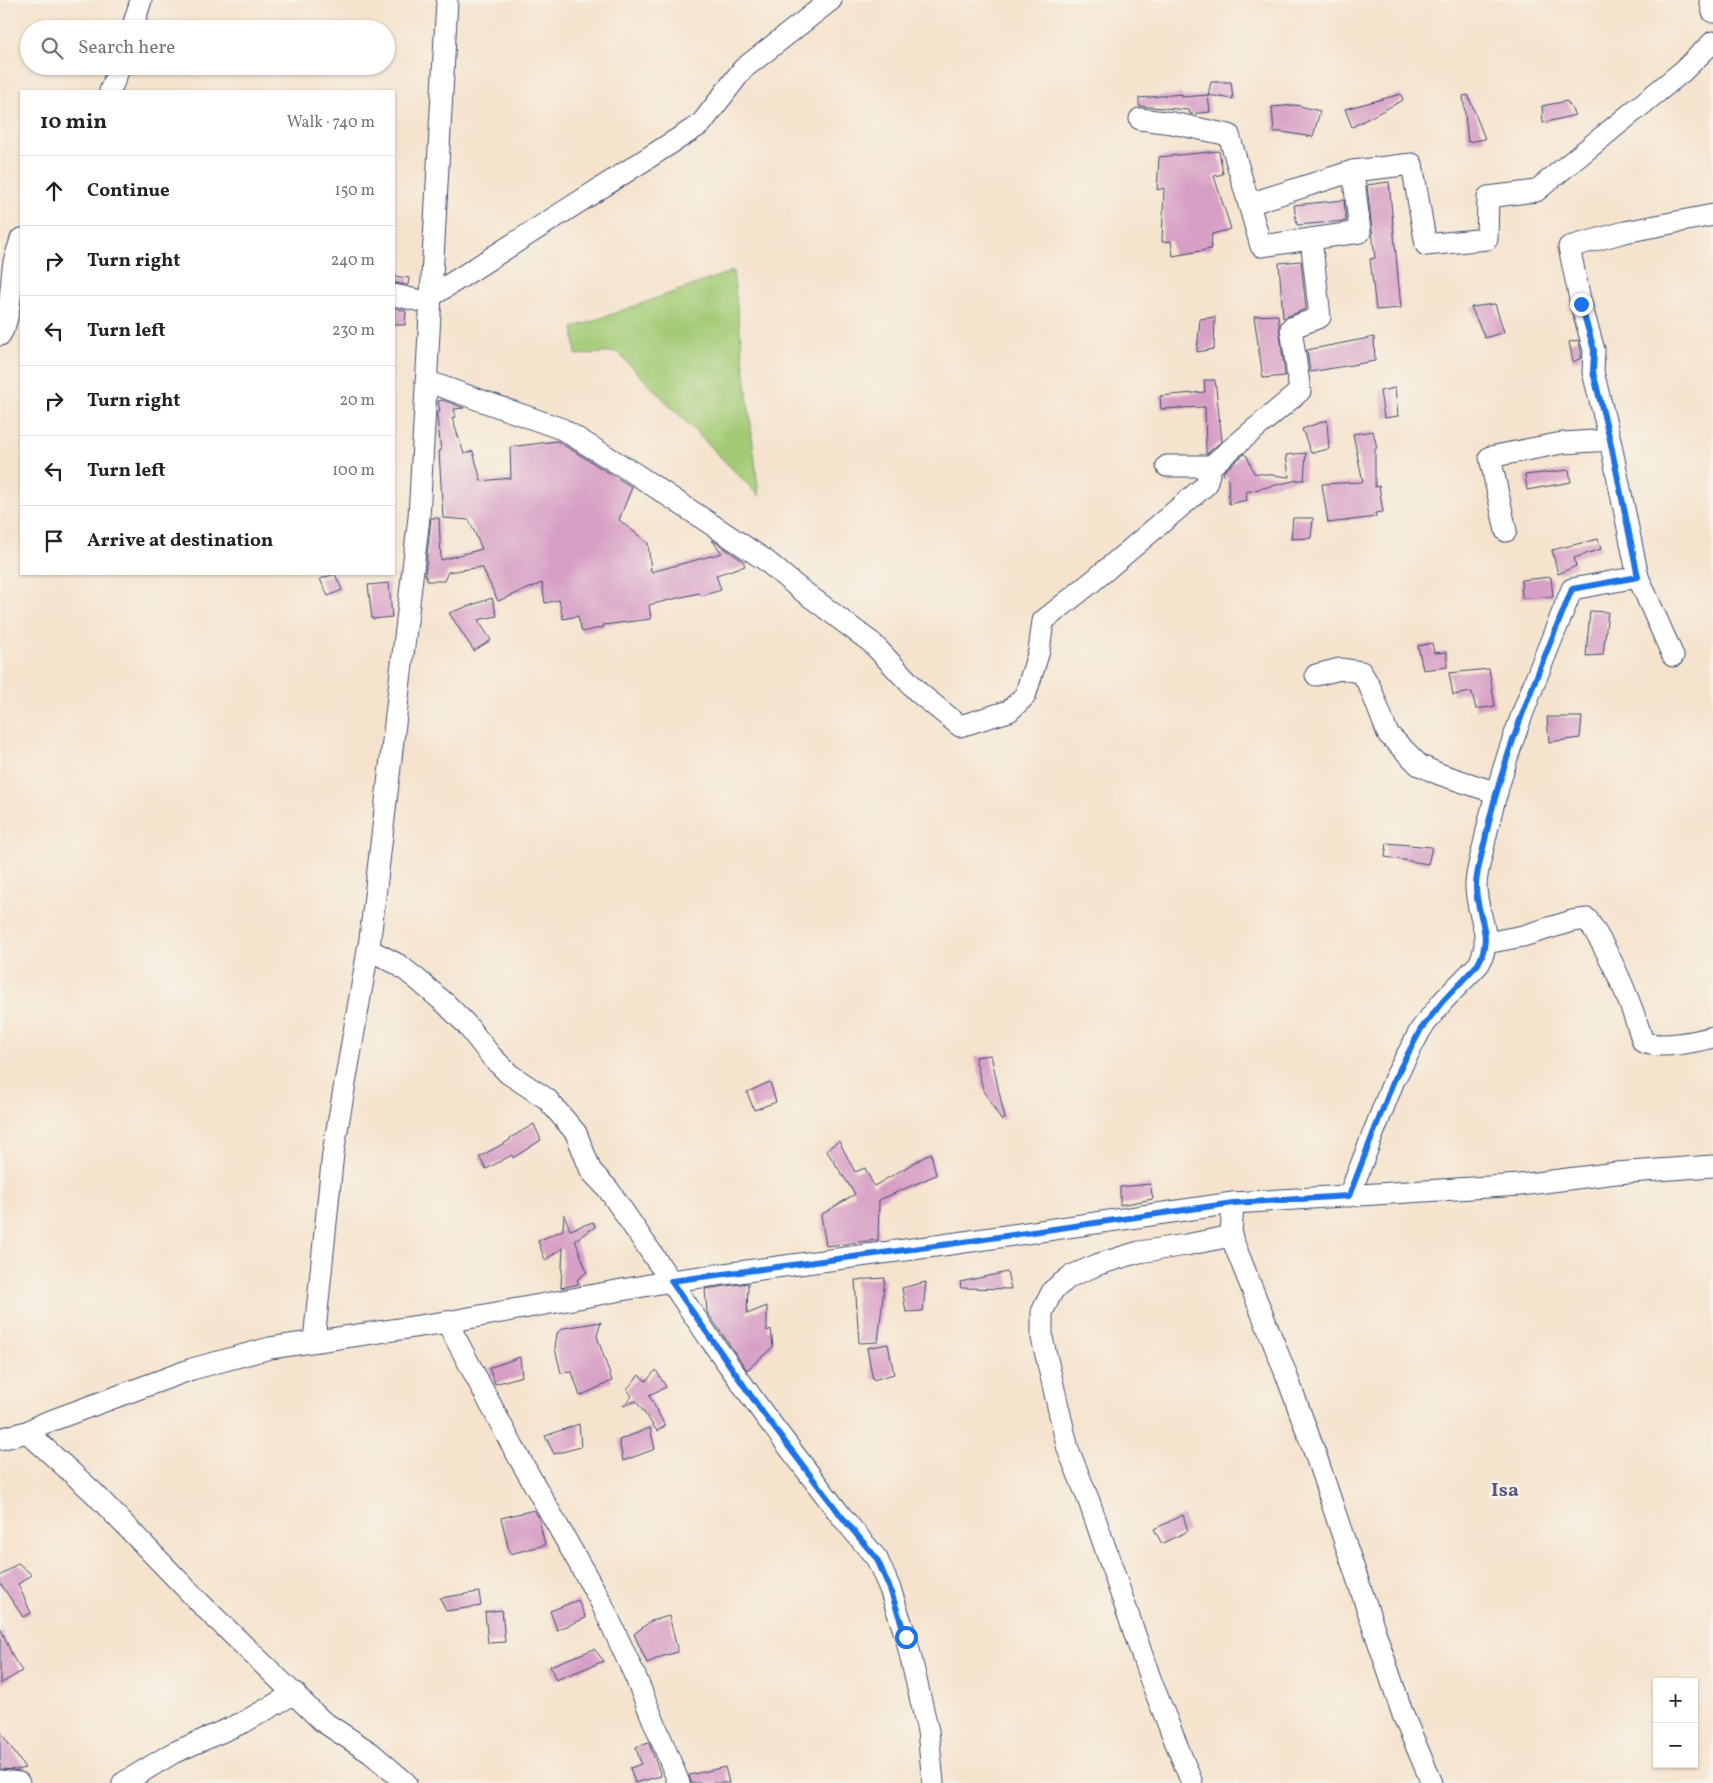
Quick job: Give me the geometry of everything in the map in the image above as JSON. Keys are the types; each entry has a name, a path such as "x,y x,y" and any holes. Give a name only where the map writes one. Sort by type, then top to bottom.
{"street":[{"path":"135,20 141,0"},
{"path":"314,1341 333,1153 368,949 419,517 447,0"},
{"path":"395,295 430,300 701,124 743,69 831,0"},
{"path":"1710,0 1713,12"},
{"path":"1249,204 1353,171 1412,164 1426,245 1487,239 1488,197 1536,191 1683,71 1713,42"},
{"path":"110,90 116,75"},
{"path":"1140,119 1172,123 1229,135 1260,246 1360,232 1353,171"},
{"path":"1673,656 1638,577 1610,440 1593,372 1594,350 1581,304 1569,247 1626,232 1713,215"},
{"path":"426,381 562,429 637,475 765,560 796,586 872,643 919,693 960,726 1009,711 1025,696 1039,651 1044,621 1206,485 1211,466 1300,391 1291,328 1320,317 1312,239"},
{"path":"0,335 3,331 9,306 14,261 20,242"},
{"path":"1506,531 1490,457 1562,443 1610,440"},
{"path":"1167,466 1211,466"},
{"path":"1349,1196 1394,1080 1421,1029 1443,1001 1478,964 1486,943 1476,884 1486,832 1520,718 1572,589 1638,577"},
{"path":"1316,675 1340,669 1361,672 1370,687 1388,734 1419,765 1439,774 1498,793"},
{"path":"1486,943 1522,936 1572,921 1587,919 1612,962 1632,1008 1643,1042 1653,1046 1713,1037"},
{"path":"368,949 399,965 446,1004 509,1074 547,1099 576,1133 591,1171 608,1190 763,1413 842,1517 877,1559 890,1589 906,1637 928,1731 933,1783"},
{"path":"0,1439 26,1432 42,1424 192,1369 270,1348 447,1322 671,1281 950,1244 1233,1203 1520,1185 1616,1173 1713,1166"},
{"path":"1233,1203 1231,1236 1286,1374 1403,1715 1432,1783"},
{"path":"1192,1783 1148,1672 1089,1501 1068,1448 1042,1338 1042,1312 1053,1290 1071,1276 1098,1264 1139,1252 1231,1236"},
{"path":"447,1322 513,1446 600,1602 636,1678 679,1783"},
{"path":"26,1432 93,1492 202,1606 322,1721 372,1752 406,1783"},
{"path":"123,1783 173,1753 244,1722 295,1694"},
{"path":"0,1781 19,1783"}],"green space":[{"path":"733,271 759,496 617,352 576,355 573,328"}],"building":[{"path":"1211,82 1231,82 1233,99 1208,95"},
{"path":"1182,94 1182,97 1208,95 1210,112 1190,114 1189,110 1139,106 1139,98"},
{"path":"1401,94 1403,100 1352,127 1345,109"},
{"path":"1468,95 1485,139 1468,142 1463,96"},
{"path":"1567,101 1575,115 1543,123 1542,106"},
{"path":"1296,105 1320,111 1313,137 1274,132 1272,107"},
{"path":"1219,151 1223,174 1214,176 1231,229 1212,234 1211,249 1173,256 1171,241 1162,242 1164,188 1157,190 1159,157"},
{"path":"1389,182 1401,308 1376,310 1370,259 1375,258 1367,185"},
{"path":"1344,200 1346,221 1297,225 1294,205"},
{"path":"1301,261 1306,309 1283,318 1279,263"},
{"path":"395,276 409,278 408,285 395,283"},
{"path":"1495,304 1504,332 1485,338 1471,307"},
{"path":"395,308 406,311 405,325 395,325"},
{"path":"1278,315 1285,376 1263,378 1254,316"},
{"path":"1215,317 1214,349 1197,352 1200,319"},
{"path":"1374,337 1375,361 1310,372 1307,350"},
{"path":"1578,340 1581,358 1573,362 1569,342"},
{"path":"1204,380 1215,380 1222,441 1206,454 1205,407 1161,409 1160,396 1205,392"},
{"path":"1395,388 1398,416 1384,418 1380,391"},
{"path":"443,400 464,408 454,409 456,417 452,418 464,454 473,451 481,481 511,478 510,447 557,441 632,487 619,520 648,543 651,572 722,553 711,539 743,561 745,566 716,575 721,590 701,596 699,593 649,605 651,619 603,625 604,627 582,632 578,616 563,619 559,600 545,603 542,583 498,601 482,567 448,572 444,581 427,581 425,575 431,518 439,518 441,560 482,549 469,520 443,518 439,451 441,451 437,412 440,412 438,401"},
{"path":"1327,420 1329,449 1311,453 1302,429"},
{"path":"1373,431 1377,448 1375,448 1375,487 1379,486 1383,512 1375,513 1376,517 1328,523 1322,484 1363,482 1353,434"},
{"path":"1306,453 1304,480 1246,492 1247,500 1229,504 1228,479 1223,474 1244,454 1247,456 1254,473 1289,477 1286,455"},
{"path":"1569,470 1571,482 1527,490 1525,475"},
{"path":"1293,518 1313,518 1311,538 1291,539"},
{"path":"1598,539 1601,549 1574,558 1576,566 1558,574 1552,550"},
{"path":"335,575 342,590 328,596 320,579"},
{"path":"1551,577 1553,597 1522,598 1521,580"},
{"path":"389,583 392,617 372,619 368,585"},
{"path":"492,598 497,616 478,620 491,640 474,651 449,613"},
{"path":"1590,611 1608,612 1603,655 1586,656"},
{"path":"1432,643 1434,653 1447,652 1447,667 1423,670 1418,646"},
{"path":"1489,669 1495,706 1476,709 1472,692 1453,695 1449,673"},
{"path":"1547,717 1582,717 1580,738 1549,742"},
{"path":"1387,843 1432,847 1428,864 1385,857"},
{"path":"991,1055 1005,1119 1001,1120 983,1089 975,1057"},
{"path":"770,1082 776,1102 754,1110 747,1092"},
{"path":"534,1124 541,1140 513,1158 512,1155 486,1169 479,1157"},
{"path":"839,1141 855,1172 865,1168 874,1186 931,1153 936,1175 879,1200 878,1240 826,1246 821,1215 855,1194 826,1150"},
{"path":"1150,1184 1153,1199 1120,1205 1120,1187"},
{"path":"564,1214 570,1230 593,1222 595,1227 575,1240 587,1272 577,1280 579,1284 561,1288 563,1248 545,1260 538,1241 563,1230"},
{"path":"1007,1272 1011,1289 961,1288 960,1282"},
{"path":"885,1278 878,1342 859,1343 855,1280"},
{"path":"926,1282 923,1311 906,1312 902,1288"},
{"path":"748,1283 747,1314 767,1306 767,1331 771,1329 773,1347 747,1370 707,1312 705,1289"},
{"path":"601,1322 597,1336 612,1381 580,1396 572,1372 561,1373 555,1348 557,1333 564,1328"},
{"path":"888,1344 894,1374 873,1380 867,1348"},
{"path":"520,1357 522,1376 495,1384 489,1368"},
{"path":"656,1370 666,1387 649,1395 665,1426 657,1431 636,1401 623,1406 632,1396 627,1389 639,1375 646,1381"},
{"path":"579,1424 581,1447 554,1454 545,1436"},
{"path":"650,1428 655,1449 623,1461 619,1440"},
{"path":"534,1510 538,1516 545,1545 510,1554 501,1518"},
{"path":"1183,1515 1188,1531 1162,1544 1154,1529"},
{"path":"18,1563 32,1575 18,1584 31,1613 23,1617 0,1583 0,1576"},
{"path":"479,1592 481,1606 446,1611 440,1598"},
{"path":"578,1600 586,1618 557,1630 550,1611"},
{"path":"502,1610 505,1642 488,1643 485,1612"},
{"path":"669,1616 678,1652 647,1663 634,1634 651,1621"},
{"path":"0,1627 14,1659 22,1671 0,1684"},
{"path":"594,1649 604,1661 556,1680 550,1666"},
{"path":"0,1731 25,1768 16,1770 0,1769"},
{"path":"649,1743 661,1776 635,1783 630,1768 641,1764 636,1747"},
{"path":"725,1767 729,1783 691,1783 689,1775"}],"district":[{"name":"Isa","path":"1505,1491"}],"route":[{"path":"906,1637 890,1589 877,1559 842,1517 763,1413 671,1281 950,1244 1233,1203 1349,1196 1394,1080 1421,1029 1443,1001 1478,964 1485,949 1487,940 1476,884 1486,832 1520,718 1572,589 1638,577 1610,440 1593,372 1594,350 1581,304"}]}
